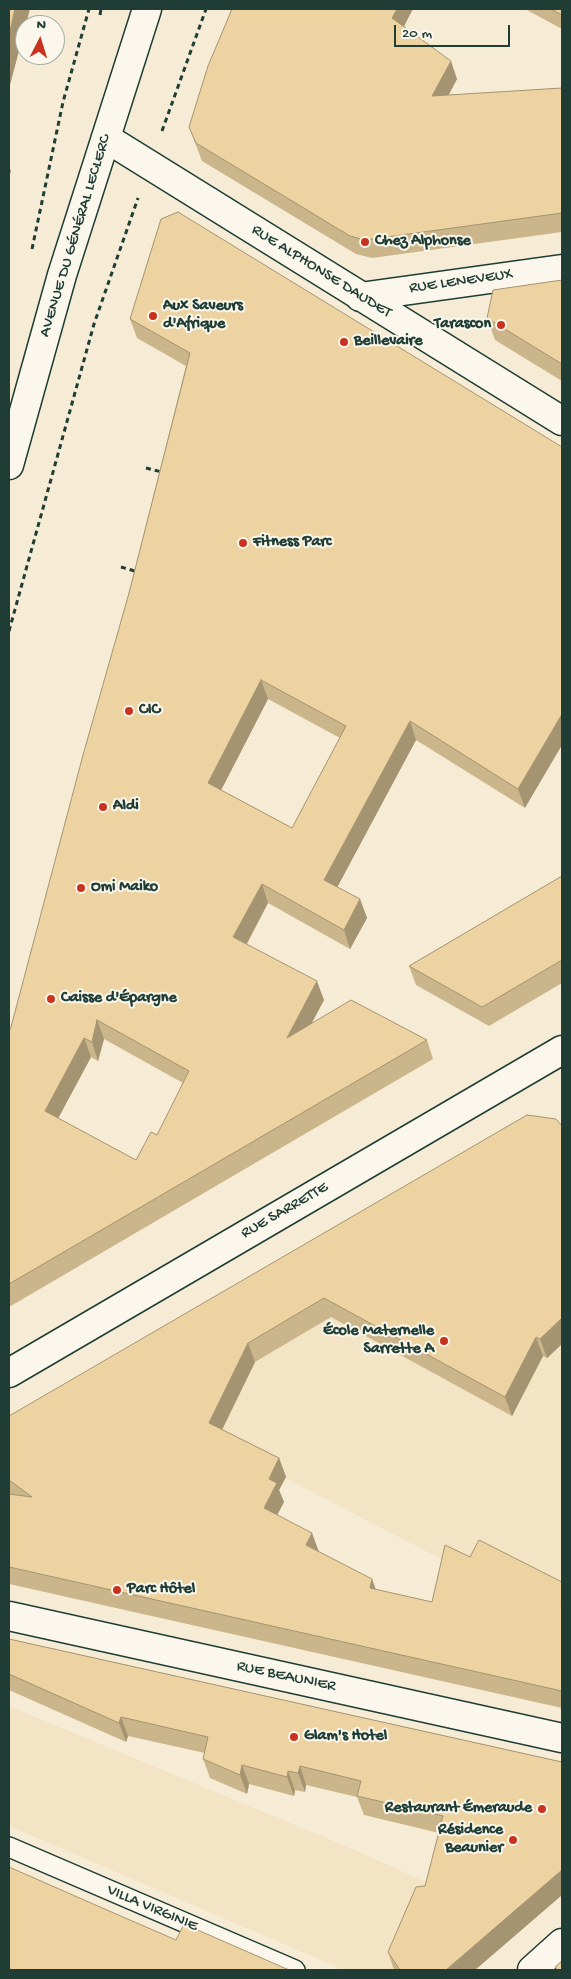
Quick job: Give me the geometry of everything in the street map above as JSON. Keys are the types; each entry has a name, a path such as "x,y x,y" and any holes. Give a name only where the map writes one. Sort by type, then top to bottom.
{"street":[{"name":"AVENUE DU GÉNÉRAL LECLERC","path":"9,465 62,275 147,9"},
{"name":"RUE ALPHONSE DAUDET","path":"106,138 562,421"},
{"name":"RUE LENEVEUX","path":"360,297 562,269"},
{"name":"RUE SARRETTE","path":"9,1373 562,1050"},
{"name":"RUE BEAUNIER","path":"9,1616 562,1738"},
{"path":"532,1970 562,1943"}],"lane":[{"name":"VILLA VIRGINIE","path":"9,1847 295,1970"}],"path":[{"path":"32,250 63,102 89,9"},
{"path":"100,15 101,9"},
{"path":"160,137 206,9"},
{"path":"9,631 94,324 134,211"},
{"path":"146,468 171,475"},
{"path":"121,567 145,574"}],"shaded area":[{"path":"337,1248 562,1295 562,1622 216,1442 111,1379"},
{"path":"9,1706 355,1850 466,1900 395,1970 344,1970 9,1826"}],"building":[{"path":"9,9 15,9 9,35"},
{"path":"232,9 397,9 392,18 451,61 432,96 562,88 562,213 365,240 350,236 196,143 189,127 208,66"},
{"path":"551,9 562,9 562,15"},
{"path":"178,212 562,447 562,714 518,789 410,721 324,880 360,899 344,930 262,884 233,937 317,981 287,1038 351,1000 427,1040 9,1284 9,1031 83,755 129,593 190,353 130,319 161,219","holes":["261,680 346,726 292,828 208,783","97,1020 189,1071 157,1135 151,1132 136,1160 45,1111 84,1038 92,1042"]},
{"path":"562,280 562,364 487,318 493,290"},
{"path":"562,876 562,960 482,1007 409,966"},
{"path":"527,1115 556,1119 562,1126 562,1318 540,1339 536,1337 505,1397 324,1298 248,1343 209,1423 279,1458 269,1479 277,1483 264,1508 312,1533 306,1545 372,1579 370,1588 432,1602 445,1545 470,1557 479,1540 562,1582 562,1691 9,1567 9,1494 32,1497 9,1480 9,1416"},
{"path":"9,1639 562,1762 562,1870 446,1970 400,1970 388,1952 416,1887 425,1886 443,1816 357,1796 361,1781 300,1766 298,1773 288,1771 287,1777 242,1765 240,1775 203,1759 208,1737 121,1717 119,1723 9,1674"},
{"path":"9,1867 176,1940 184,1924 289,1970 9,1970"},
{"path":"562,1961 562,1970 556,1970 556,1966"}],"place":[{"name":"Chez Alphonse","path":"365,242"},
{"name":"Aux Saveurs d'Afrique","path":"153,316"},
{"name":"Tarascon","path":"501,325"},
{"name":"Beillevaire","path":"344,342"},
{"name":"Fitness Parc","path":"243,543"},
{"name":"CIC","path":"129,711"},
{"name":"Aldi","path":"103,807"},
{"name":"Omi Maiko","path":"81,888"},
{"name":"Caisse d'Épargne","path":"51,999"},
{"name":"École Maternelle Sarrette A","path":"444,1341"},
{"name":"Parc Hôtel","path":"117,1590"},
{"name":"Glam's Hotel","path":"294,1737"},
{"name":"Restaurant Émeraude","path":"542,1809"},
{"name":"Résidence Beaunier","path":"513,1840"}]}
